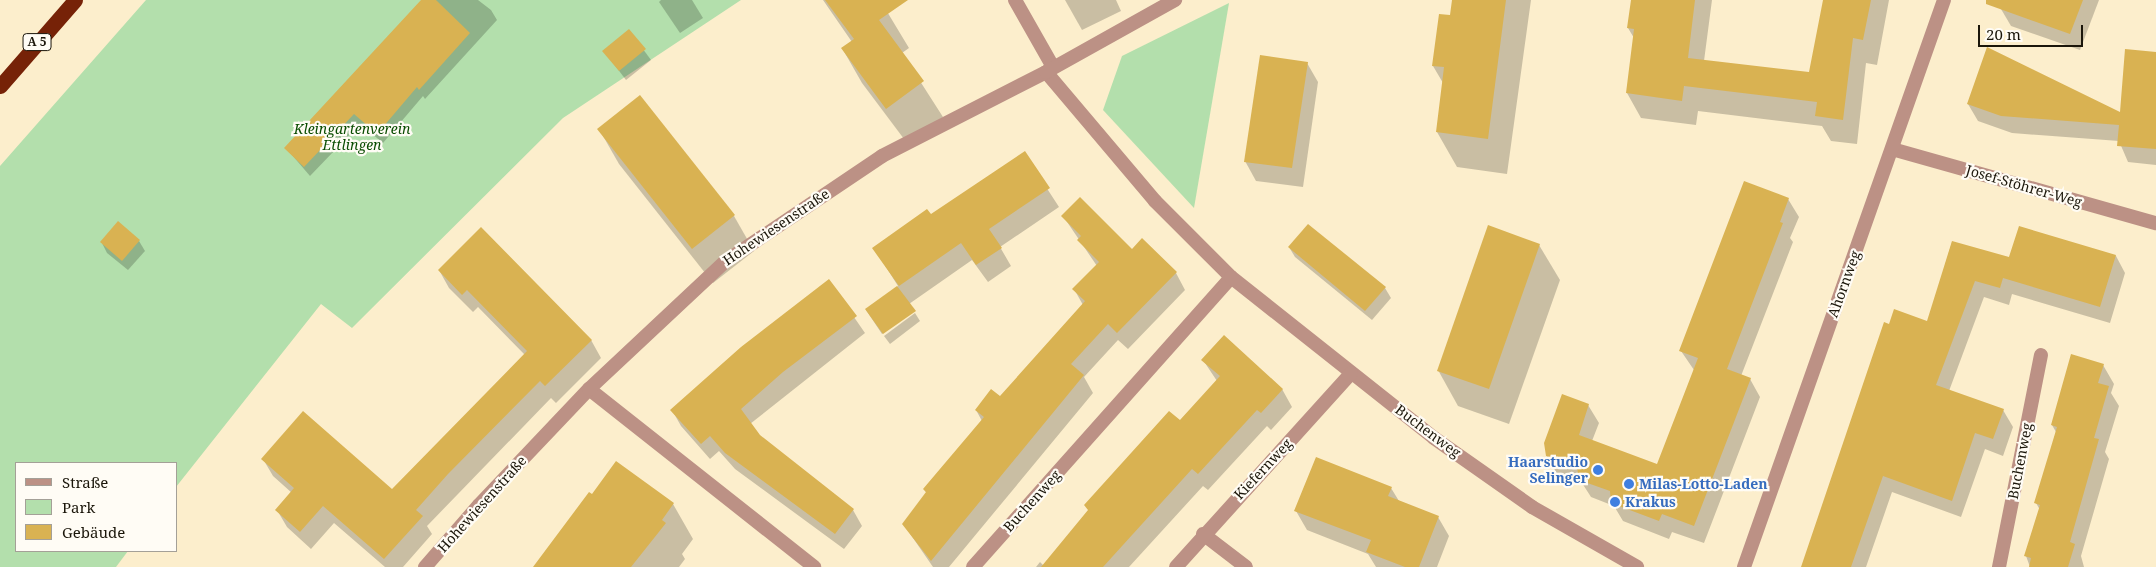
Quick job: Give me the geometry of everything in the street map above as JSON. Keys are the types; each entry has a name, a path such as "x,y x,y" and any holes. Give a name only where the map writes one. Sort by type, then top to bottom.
{"highway":[{"name":"A 5","path":"0,86 75,0"}],"street":[{"name":"Buchenweg","path":"1015,0 1050,69 1155,201 1231,277 1351,373 1532,507 1637,567"},
{"name":"Hohewiesenstraße","path":"425,567 479,504 589,389 726,260 882,156 1050,69 1175,0"},
{"name":"Ahornweg","path":"1744,567 1944,0"},
{"name":"Josef-Stöhrer-Weg","path":"1892,149 2156,223"},
{"name":"Buchenweg","path":"973,567 1231,277"},
{"name":"Buchenweg","path":"1999,567 2040,356"},
{"name":"Kiefernweg","path":"1176,567 1203,534 1351,373"},
{"path":"589,389 814,567"},
{"path":"1203,534 1246,567"}],"green space":[{"name":"Kleingartenverein Ettlingen","path":"146,0 741,0 563,118 352,328 321,304 178,484 178,462 15,462 15,552 127,552 116,567 0,567 0,166"},
{"path":"1229,3 1194,208 1103,110 1122,56"}],"building":[{"path":"421,0 436,0 470,33 419,90 417,87 377,134 354,114 304,167 284,148"},
{"path":"825,0 908,0 879,20 924,81 886,109 841,48 854,39"},
{"path":"1452,0 1506,0 1488,139 1436,132 1444,67 1432,66 1439,14 1450,15"},
{"path":"1631,0 1695,0 1688,58 1809,72 1823,0 1871,0 1863,40 1853,38 1843,120 1815,116 1817,102 1684,86 1682,101 1626,93 1634,29 1627,28"},
{"path":"1986,0 2083,0 2070,34 1986,4"},
{"path":"629,29 646,49 619,71 602,51"},
{"path":"1987,47 2120,112 2125,49 2156,52 2156,149 2117,146 2119,125 2001,116 1967,104"},
{"path":"1260,55 1308,62 1292,168 1244,162"},
{"path":"640,95 735,215 692,249 597,129"},
{"path":"1025,151 1050,188 989,229 1002,248 976,265 961,243 899,286 872,248 927,209 931,214"},
{"path":"1744,181 1789,198 1780,222 1783,223 1727,369 1751,378 1694,526 1662,514 1659,521 1611,503 1610,491 1579,480 1577,467 1546,456 1544,443 1562,394 1589,404 1579,435 1657,464 1698,358 1679,351"},
{"path":"1080,197 1132,249 1142,238 1177,272 1117,333 1108,324 1071,364 1084,375 931,561 902,524 926,492 923,489 984,417 975,410 991,389 1000,396 1085,301 1072,289 1099,262 1077,240 1081,236 1061,216"},
{"path":"118,221 140,240 122,261 100,242"},
{"path":"1308,224 1386,287 1365,311 1288,247"},
{"path":"1488,225 1540,244 1489,389 1437,371"},
{"path":"2019,226 2116,255 2100,307 2003,278 2000,288 1975,281 1936,385 2004,409 1993,439 1975,433 1952,501 1883,476 1851,567 1801,567 1884,322 1889,324 1894,309 1927,321 1952,241 2009,257"},
{"path":"481,227 592,340 545,386 540,381 448,474 416,510 423,516 384,559 323,506 300,532 275,510 294,488 261,459 303,411 392,489 527,351 467,290 462,295 438,270"},
{"path":"829,279 857,316 783,372 741,409 760,435 854,509 835,534 725,453 710,436 701,444 670,410 741,347"},
{"path":"897,286 916,311 883,334 865,309"},
{"path":"1224,335 1283,389 1261,413 1257,410 1198,474 1192,469 1103,567 1041,567 1088,510 1084,505 1169,411 1180,420 1220,376 1201,360"},
{"path":"2071,354 2104,364 2098,383 2109,386 2094,438 2099,439 2070,542 2075,544 2068,567 2029,567 2031,558 2024,556 2040,505 2034,503 2057,427 2051,425"},
{"path":"1316,457 1392,487 1388,496 1439,516 1419,567 1405,567 1366,552 1371,540 1294,511"},
{"path":"616,461 674,503 662,520 666,523 631,567 533,567 589,492 592,494"}],"place":[{"name":"Haarstudio Selinger","path":"1598,470"},
{"name":"Milas-Lotto-Laden","path":"1629,484"},
{"name":"Krakus","path":"1615,502"}]}
